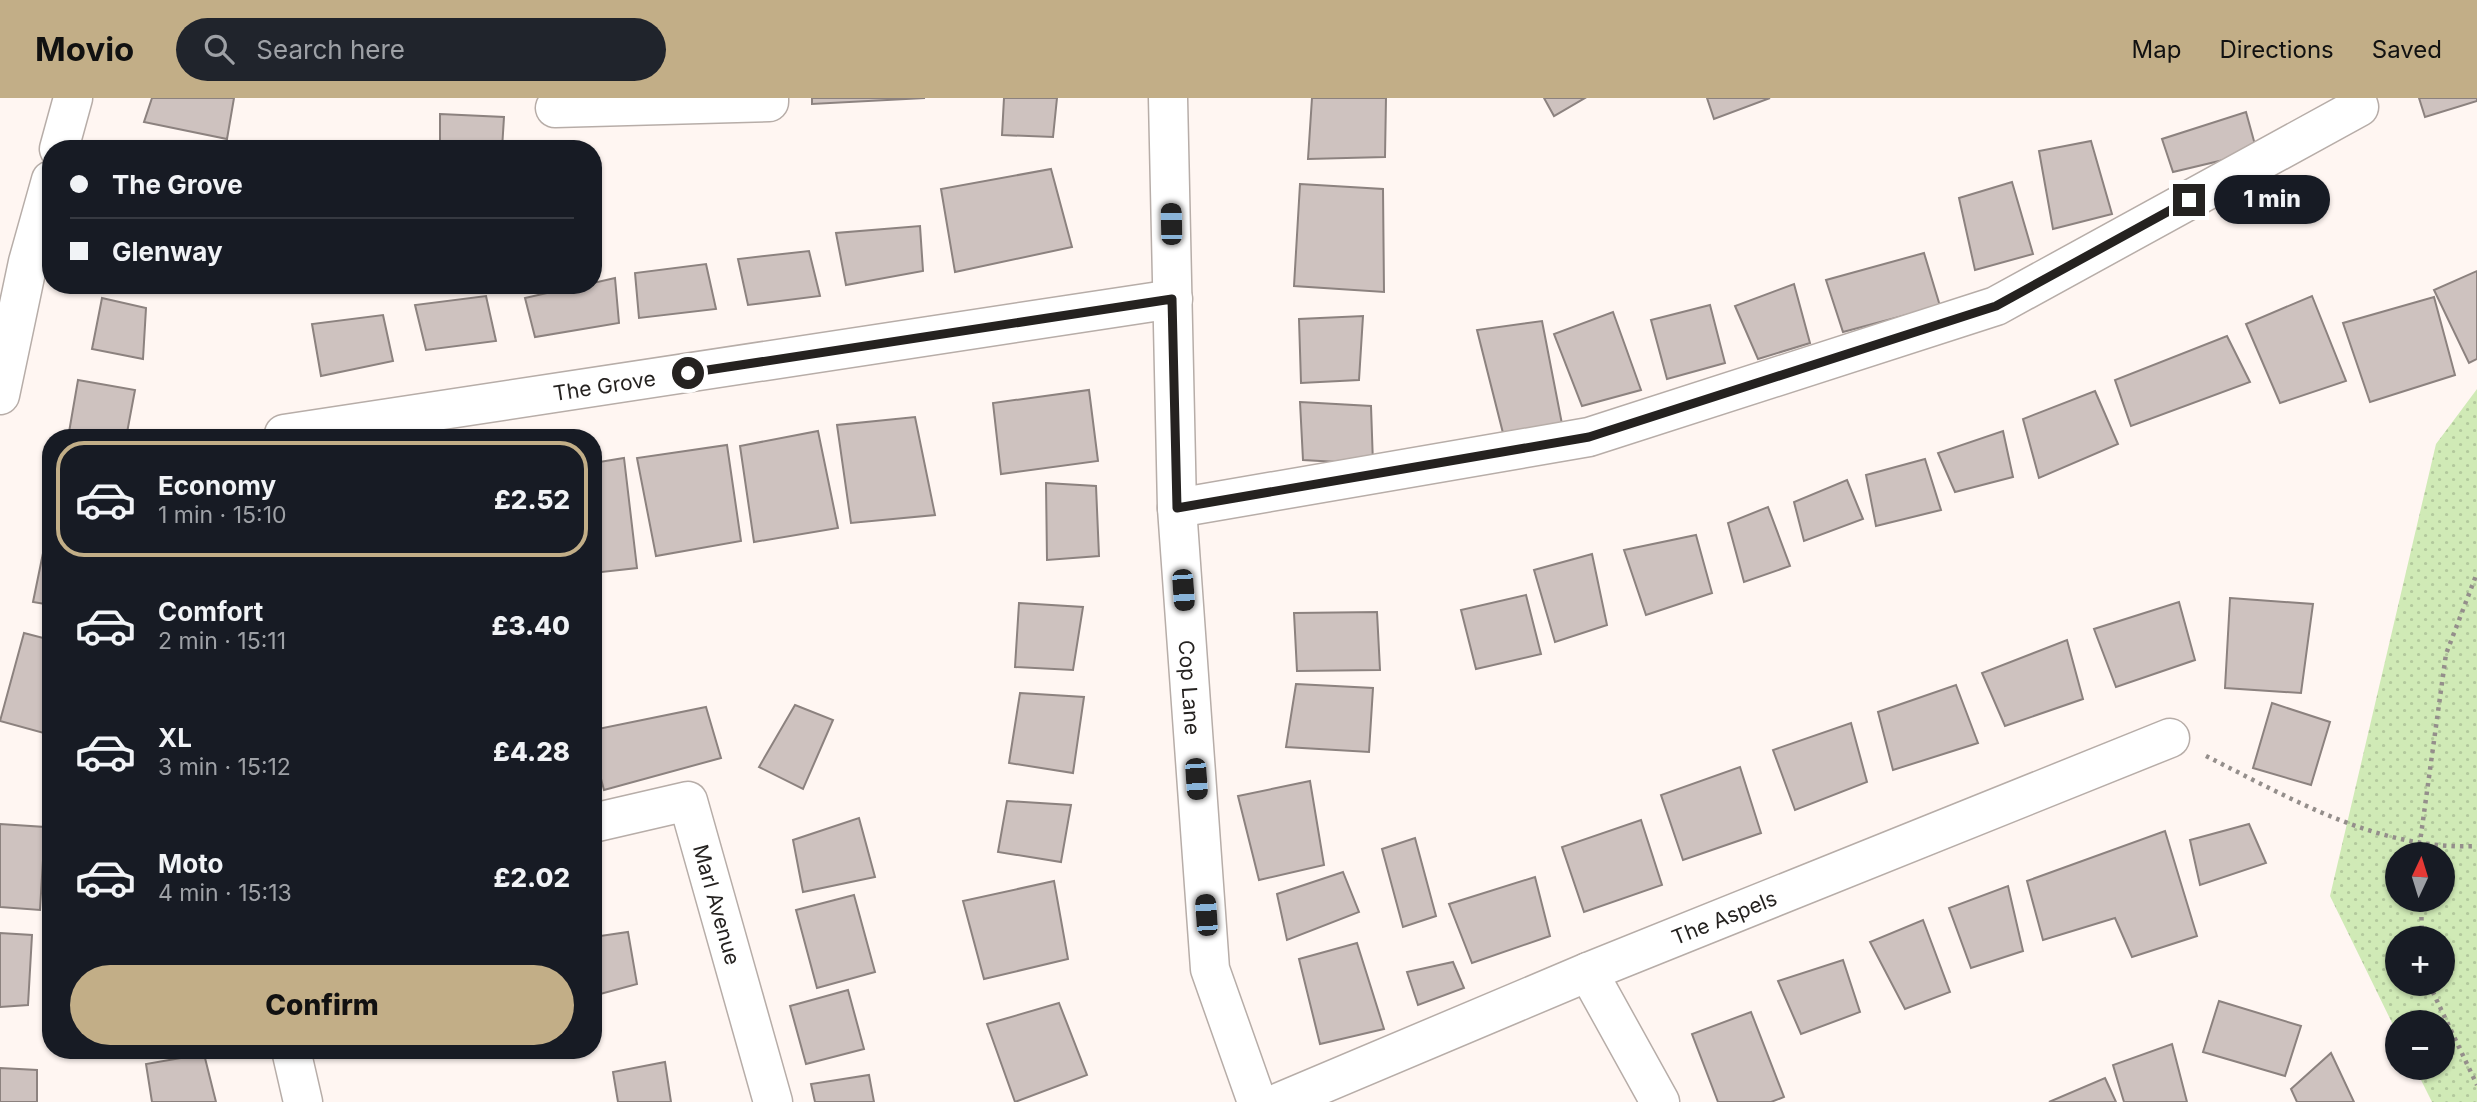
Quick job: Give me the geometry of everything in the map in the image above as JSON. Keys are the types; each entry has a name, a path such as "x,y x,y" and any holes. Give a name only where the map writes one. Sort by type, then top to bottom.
{"street":[{"path":"62,140 73,98"},
{"path":"555,108 769,102 769,98"},
{"name":"Cop Lane","path":"1168,98 1177,508 1210,969 1256,1102"},
{"path":"1177,508 1589,437 1996,306 2357,103"},
{"path":"0,394 14,259 42,199"},
{"name":"The Grove","path":"323,429 1172,299"},
{"name":"The Aspels","path":"1280,1102 1588,972 2170,738"},
{"name":"Marl Avenue","path":"602,820 688,801 774,1102"},
{"path":"1588,972 1660,1102"},
{"path":"293,1059 303,1102"}],"path":[{"path":"2170,738 2307,807 2395,839 2420,842 2446,654 2477,573"},
{"path":"2455,847 2477,846"},
{"path":"2434,996 2477,1085"}],"green space":[{"path":"2477,389 2477,1102 2432,1102 2421,1080 2455,1080 2455,1010 2386,1010 2330,896 2436,444"}],"building":[{"path":"152,98 234,98 227,139 144,122"},
{"path":"812,98 925,98 812,104"},
{"path":"1004,98 1057,98 1053,137 1002,135"},
{"path":"1312,98 1386,98 1385,157 1308,159"},
{"path":"1544,98 1585,98 1554,116"},
{"path":"1707,98 1770,98 1714,119"},
{"path":"2419,98 2477,98 2477,101 2425,117"},
{"path":"2246,112 2257,152 2173,172 2162,139"},
{"path":"440,114 504,117 503,140 440,140"},
{"path":"2091,141 2112,214 2053,229 2039,151"},
{"path":"1051,169 1072,247 955,272 941,189"},
{"path":"2012,182 2033,254 1975,270 1959,198"},
{"path":"1300,184 1383,189 1384,292 1294,286"},
{"path":"920,226 923,271 846,285 836,233"},
{"path":"809,251 820,296 748,305 738,259"},
{"path":"1924,253 1940,306 1843,332 1826,280"},
{"path":"706,264 716,309 639,318 635,273"},
{"path":"2477,271 2477,359 2469,363 2434,290"},
{"path":"615,278 619,323 535,337 525,298 543,294 602,294 602,281"},
{"path":"1794,284 1810,343 1758,359 1735,306"},
{"path":"486,296 496,341 426,350 415,305"},
{"path":"2312,296 2346,381 2280,403 2246,324"},
{"path":"2434,297 2455,375 2370,402 2343,323"},
{"path":"102,298 146,308 143,359 92,349"},
{"path":"1710,305 1725,363 1667,379 1651,320"},
{"path":"1613,312 1641,390 1582,406 1554,334"},
{"path":"383,315 393,361 321,376 312,324"},
{"path":"1363,316 1359,380 1301,383 1299,319"},
{"path":"1542,321 1562,424 1503,433 1477,330"},
{"path":"2227,336 2250,382 2131,426 2115,380"},
{"path":"78,380 135,390 128,429 70,429"},
{"path":"1089,390 1098,461 1001,474 993,403"},
{"path":"2095,391 2118,444 2039,478 2023,419"},
{"path":"1300,402 1371,406 1373,464 1303,460"},
{"path":"915,417 935,515 851,523 837,425"},
{"path":"818,431 838,528 754,542 740,446"},
{"path":"2003,431 2013,477 1955,492 1938,453"},
{"path":"727,445 741,541 656,556 637,458"},
{"path":"624,458 637,568 602,572 602,462"},
{"path":"1925,459 1941,510 1876,526 1866,475"},
{"path":"1847,480 1863,519 1804,541 1794,502"},
{"path":"1046,483 1096,486 1099,556 1047,560"},
{"path":"1768,507 1790,566 1744,582 1728,523"},
{"path":"1696,535 1712,593 1646,615 1624,550"},
{"path":"1592,554 1607,625 1555,642 1534,570"},
{"path":"42,558 42,604 33,602"},
{"path":"1526,595 1541,654 1476,669 1461,610"},
{"path":"2230,598 2313,604 2301,693 2225,688"},
{"path":"2179,602 2195,660 2116,687 2094,629"},
{"path":"1019,603 1083,607 1073,670 1015,667"},
{"path":"1377,612 1380,670 1297,671 1294,613"},
{"path":"24,633 42,638 42,733 0,721"},
{"path":"2067,640 2083,699 2005,726 1982,673"},
{"path":"1296,684 1373,688 1369,752 1286,747"},
{"path":"1956,685 1978,743 1893,770 1878,712"},
{"path":"1020,693 1084,697 1073,773 1009,763"},
{"path":"2272,703 2330,722 2311,785 2253,768"},
{"path":"795,705 833,720 803,789 759,767"},
{"path":"706,707 721,758 604,790 602,728"},
{"path":"1851,723 1867,782 1795,810 1773,750"},
{"path":"1740,767 1761,833 1683,860 1661,795"},
{"path":"1310,781 1324,865 1259,880 1238,796"},
{"path":"1007,801 1071,805 1061,862 998,852"},
{"path":"859,818 875,877 803,892 793,840"},
{"path":"1641,820 1662,885 1584,912 1562,847"},
{"path":"0,824 42,827 40,910 0,907"},
{"path":"2249,824 2266,863 2200,885 2190,840"},
{"path":"2165,831 2197,936 2132,957 2115,918 2043,940 2027,881"},
{"path":"1415,838 1436,916 1403,927 1382,849"},
{"path":"1343,872 1359,912 1287,940 1277,894"},
{"path":"1535,877 1550,936 1472,963 1449,904"},
{"path":"1054,881 1068,959 984,979 963,901"},
{"path":"2008,886 2023,951 1971,968 1949,908"},
{"path":"854,895 875,972 817,988 796,910"},
{"path":"1923,920 1950,992 1905,1009 1870,942"},
{"path":"628,932 637,984 602,994 602,936"},
{"path":"0,933 32,935 28,1005 0,1007"},
{"path":"1357,943 1384,1029 1320,1044 1299,959"},
{"path":"1843,960 1860,1012 1801,1034 1778,981"},
{"path":"1453,962 1464,988 1418,1005 1407,972"},
{"path":"848,990 864,1049 806,1064 790,1006"},
{"path":"2219,1001 2301,1026 2285,1076 2203,1052"},
{"path":"1059,1003 1087,1075 1015,1102 987,1024"},
{"path":"1751,1012 1784,1097 1771,1102 1718,1102 1692,1034"},
{"path":"2172,1044 2187,1102 2124,1102 2113,1065"},
{"path":"2331,1053 2354,1102 2297,1102 2291,1089"},
{"path":"175,1059 205,1059 216,1102 152,1102 146,1064"},
{"path":"665,1062 671,1102 618,1102 613,1072"},
{"path":"0,1068 37,1070 37,1102 0,1102"},
{"path":"869,1075 874,1102 815,1102 811,1084"},
{"path":"2105,1078 2116,1102 2049,1102"}],"route":[{"path":"688,373 1172,299 1177,508 1589,437 1996,306 2189,200"}]}
